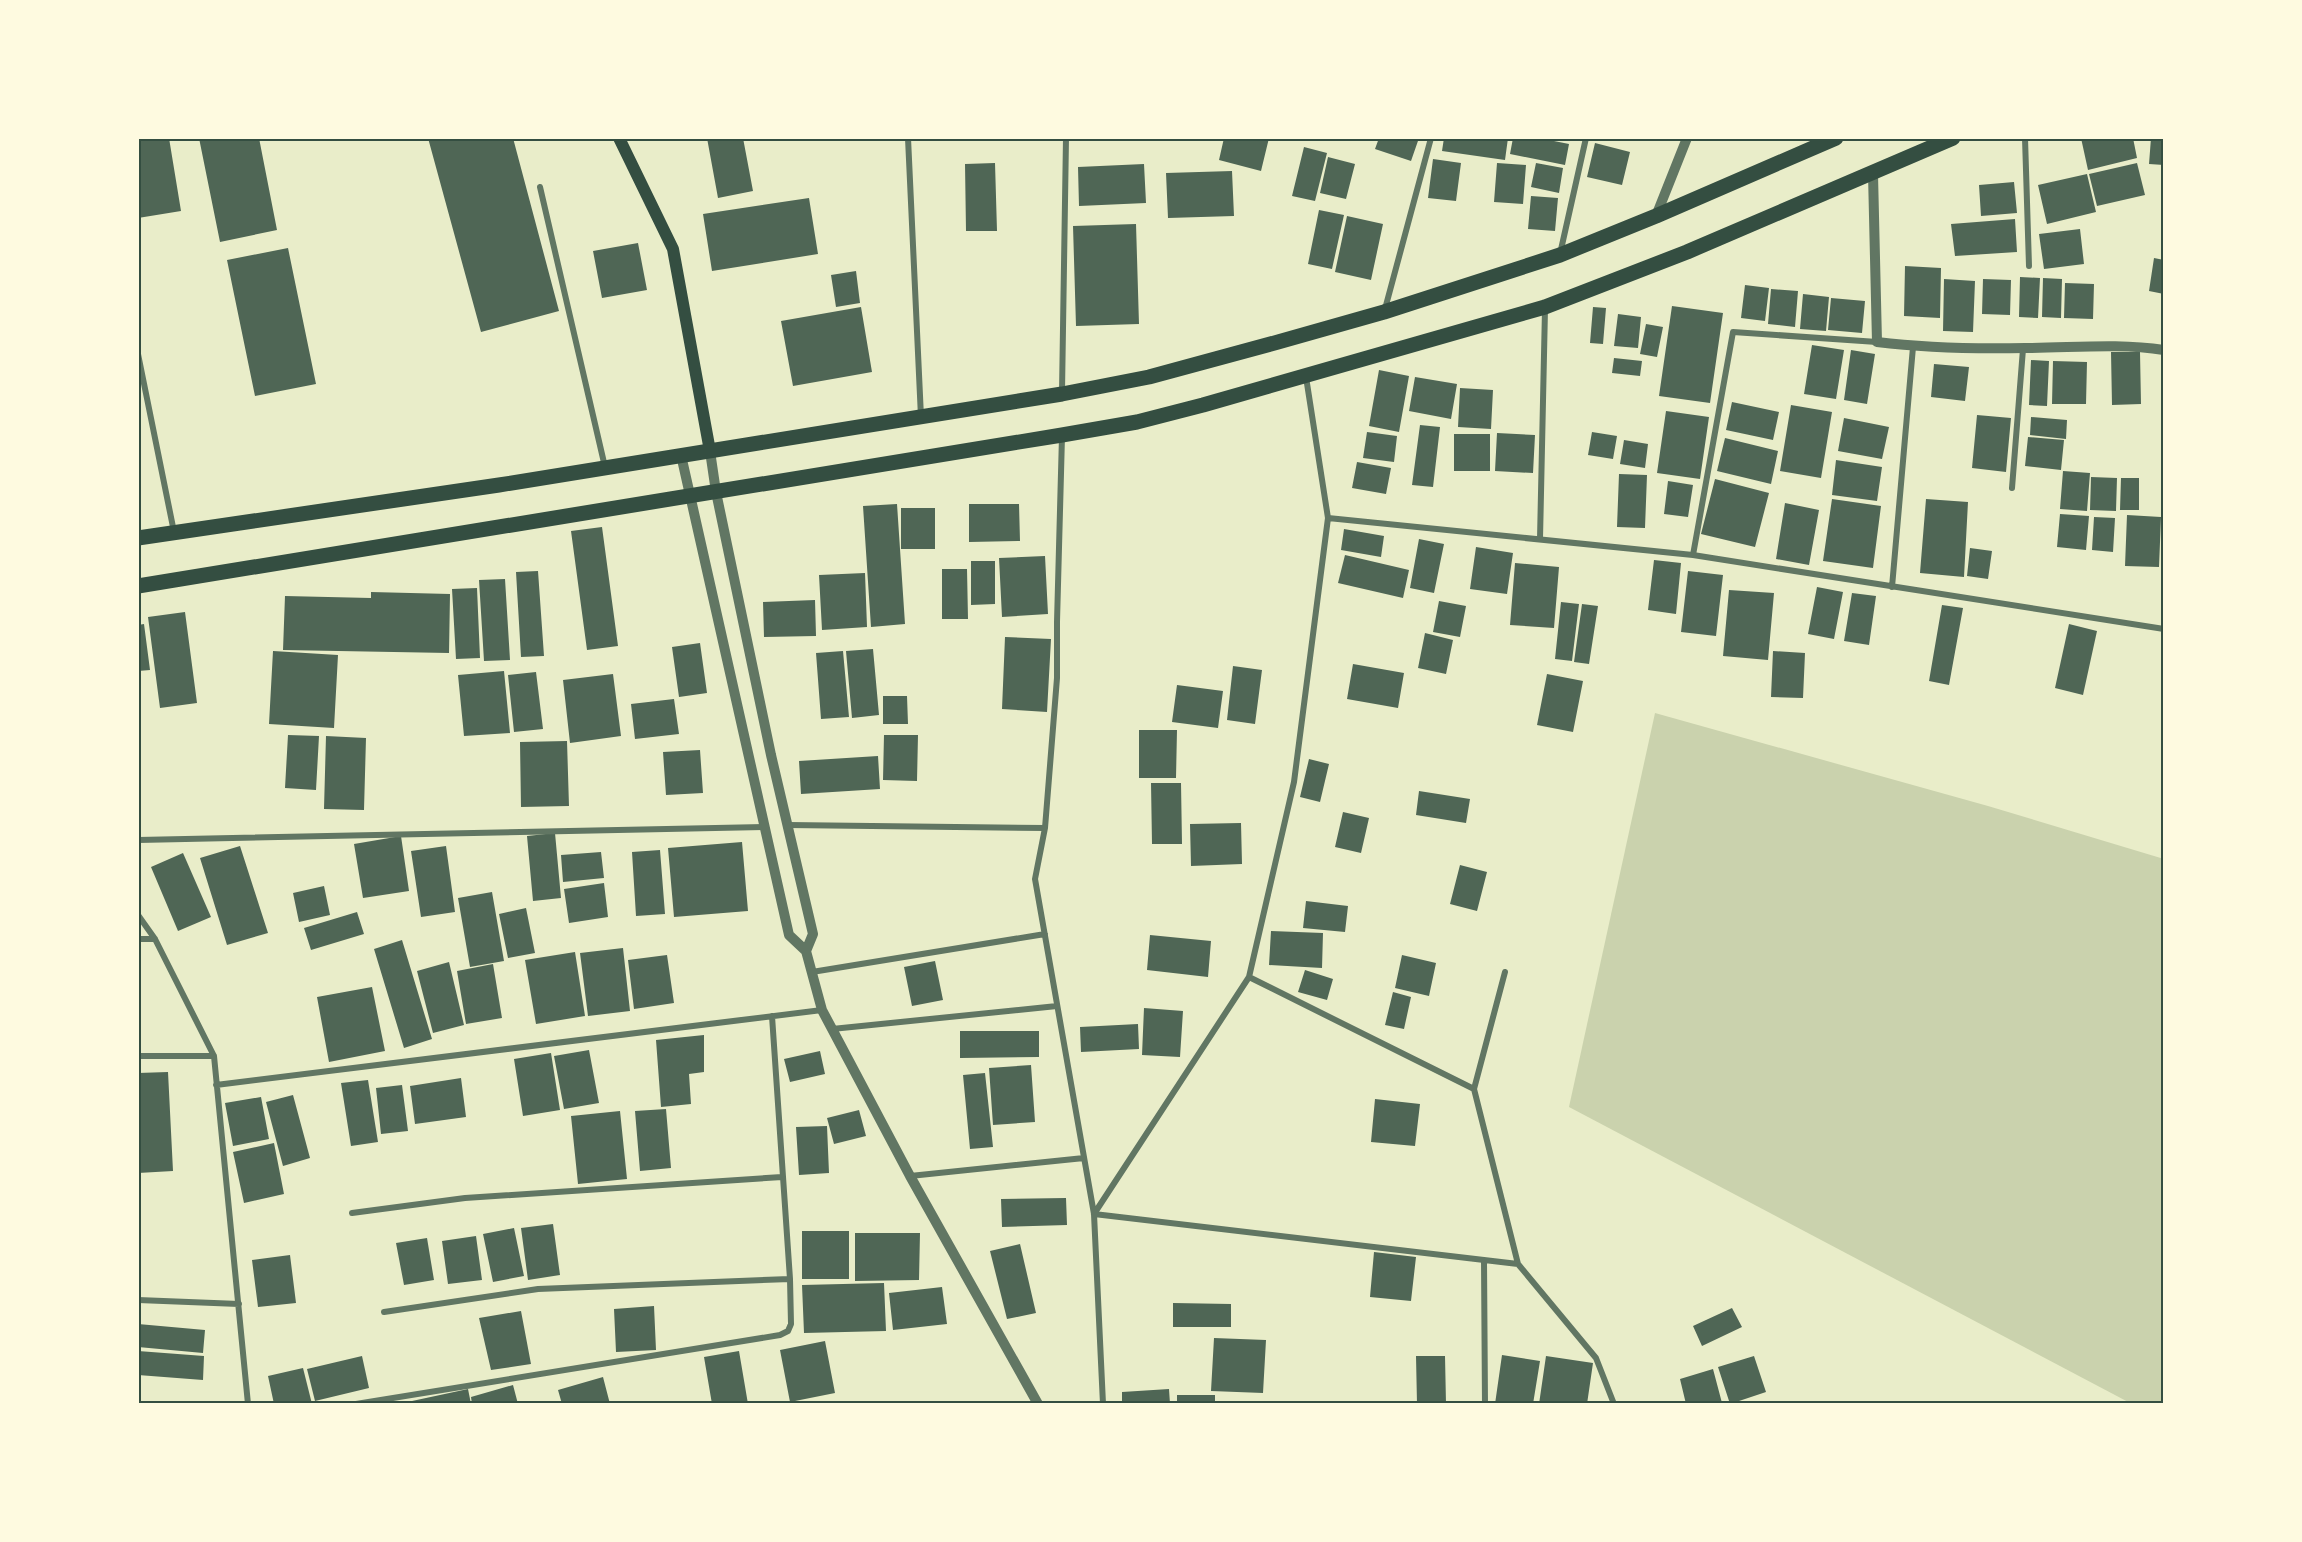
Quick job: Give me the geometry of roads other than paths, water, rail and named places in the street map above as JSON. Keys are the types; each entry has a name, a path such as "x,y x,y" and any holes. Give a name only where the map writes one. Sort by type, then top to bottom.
{"main road":[{"path":"619,138 673,249 710,451"},
{"path":"138,538 710,451 1062,394 1149,377 1384,312 1560,255 1836,138"},
{"path":"138,586 1137,422 1306,377 1545,307 1669,260 1953,138"}],"street":[{"path":"908,138 921,417"},
{"path":"1062,394 1066,138"},
{"path":"1384,312 1431,138"},
{"path":"1560,255 1586,138"},
{"path":"1656,216 1687,138"},
{"path":"2025,138 2029,266"},
{"path":"1873,174 1877,342"},
{"path":"540,187 606,467"},
{"path":"1540,539 1545,307"},
{"path":"1693,555 1732,332 1877,342 1913,347 2024,349 2129,345 2164,350"},
{"path":"1892,587 1913,347"},
{"path":"2012,488 2024,349"},
{"path":"138,354 174,533"},
{"path":"1094,1215 1249,976 1294,782 1328,518 1306,377"},
{"path":"1062,435 1057,678 1045,828 1035,879 1094,1215 1103,1404"},
{"path":"710,451 716,492 813,934 806,951"},
{"path":"681,455 789,935 806,951 822,1010 910,1176 1038,1404"},
{"path":"1328,518 1693,555 2164,629"},
{"path":"788,825 1045,828"},
{"path":"138,840 764,827"},
{"path":"138,915 155,939 214,1056 248,1404"},
{"path":"812,972 1045,934"},
{"path":"138,939 155,939"},
{"path":"1505,972 1474,1089 1518,1264 1596,1358 1614,1404"},
{"path":"1249,976 1474,1089"},
{"path":"832,1029 1058,1006"},
{"path":"216,1084 822,1010"},
{"path":"356,1404 780,1335 788,1331 791,1324 790,1279 772,1016"},
{"path":"138,1056 214,1056"},
{"path":"910,1176 1084,1158"},
{"path":"352,1213 465,1198 782,1178"},
{"path":"1094,1215 1518,1264"},
{"path":"1484,1260 1485,1404"},
{"path":"384,1312 538,1289 790,1279"},
{"path":"138,1300 239,1304"}]}
